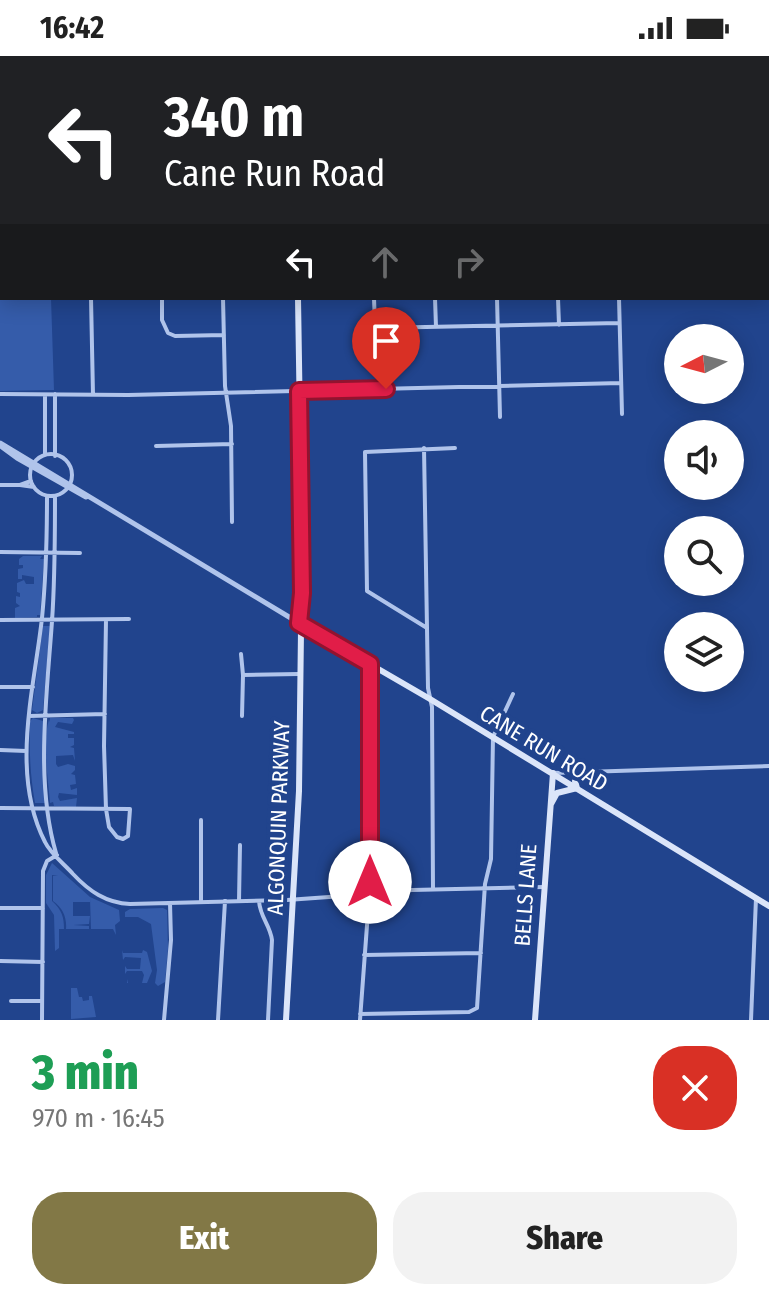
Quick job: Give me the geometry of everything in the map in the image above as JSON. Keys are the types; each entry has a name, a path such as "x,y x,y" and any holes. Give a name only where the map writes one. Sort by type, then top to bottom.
{"main road":[{"name":"ALGONQUIN PARKWAY","path":"286,1020 299,791 299,620 302,612 298,300"},
{"name":"CANE RUN ROAD","path":"299,620 769,906"},
{"path":"548,816 557,793 577,788 575,781 580,771"},
{"name":"BELLS LANE","path":"535,1020 553,773"}],"street":[{"path":"91,300 93,395"},
{"path":"162,300 164,327 168,333 175,336 224,335"},
{"path":"223,300 226,392 232,444 232,522"},
{"path":"374,300 376,327 619,323"},
{"path":"435,300 436,327"},
{"path":"497,300 500,417"},
{"path":"558,300 559,325"},
{"path":"619,300 622,414"},
{"path":"0,394 93,395 621,383"},
{"path":"55,393 55,456"},
{"path":"34,487 31,481 34,465 45,454 45,395"},
{"path":"0,444 299,620"},
{"path":"156,446 232,444"},
{"path":"424,448 433,890"},
{"path":"427,628 367,591 365,452 455,448"},
{"path":"0,485 34,487 47,496 55,497 69,486 71,467 55,456 45,454"},
{"path":"20,485 31,481"},
{"path":"47,496 42,620 27,751 34,808 43,840 85,885 104,898 122,904 259,901 343,896 369,891 544,887"},
{"path":"55,497 52,620 44,716 51,836 57,855"},
{"path":"0,552 80,553"},
{"path":"0,620 129,619"},
{"path":"0,808 49,809 106,809 130,809 130,832 126,838 120,839 109,827 106,809 106,620"},
{"path":"241,654 242,716"},
{"path":"370,664 369,891 360,1017 474,1011 477,1008 485,889 491,851 493,737 513,694"},
{"path":"243,675 299,674"},
{"path":"0,687 33,687"},
{"path":"29,716 105,714"},
{"path":"0,750 27,751"},
{"path":"553,773 769,766"},
{"path":"201,820 201,902"},
{"path":"239,901 240,845"},
{"path":"42,1020 43,871 47,861 57,855"},
{"path":"751,1020 756,898"},
{"path":"218,1020 225,901"},
{"path":"259,901 260,914 272,937 268,1020"},
{"path":"170,903 171,950 164,1019 173,1020"},
{"path":"0,908 43,908"},
{"path":"364,955 481,953"},
{"path":"0,961 43,962"},
{"path":"11,1001 42,1001"}],"shaded area":[{"path":"0,300 51,300 54,390 0,391"},
{"path":"23,556 42,556 40,559 44,559 40,615 37,617 15,618 15,608 20,606 16,603 16,596 20,597 17,583 24,580 26,584 34,584 34,577 22,575 22,579 18,579 18,569 23,568 19,565 19,559"},
{"path":"43,626 50,626 43,710 37,713 32,710"},
{"path":"33,718 43,721 45,803 35,803 33,793 30,721"},
{"path":"50,718 74,720 72,724 58,722 55,727 74,732 68,734 68,738 74,738 74,745 70,747 74,748 75,761 73,755 56,756 56,764 58,767 68,764 75,766 71,774 75,775 76,784 70,785 71,790 77,788 77,795 59,793 58,797 60,801 77,798 76,807 50,803 46,750"},
{"path":"52,863 90,897 119,910 116,935 113,929 91,929 90,899 90,902 73,902 73,916 90,916 89,924 73,925 89,926 89,929 66,929 64,914 53,901 53,876 58,876 52,875 52,901 63,917 64,925 64,929 59,929 59,948 55,951 54,915 46,903 46,875"},
{"path":"130,909 167,910 168,948 165,982 158,986 155,983 157,970 151,924 138,917 125,917 125,912"},
{"path":"122,950 123,953 147,952 152,971 147,983 142,983 142,971 127,971 125,974 125,966 127,969 140,969 141,958 125,957 123,960"},
{"path":"71,988 77,988 83,1001 92,996 96,1017 71,1019"}],"route":[{"path":"370,882 370,664 299,623 302,612 299,391 386,389"}]}
